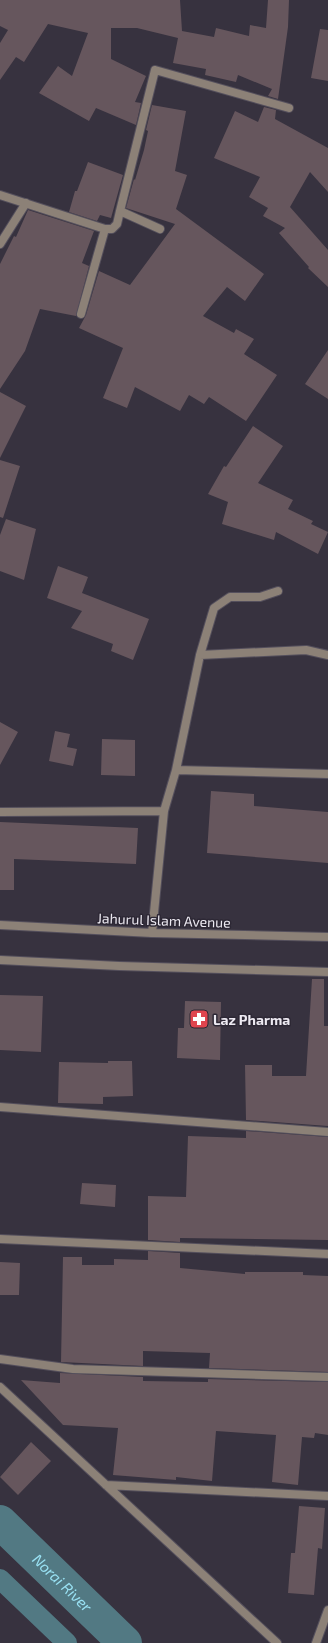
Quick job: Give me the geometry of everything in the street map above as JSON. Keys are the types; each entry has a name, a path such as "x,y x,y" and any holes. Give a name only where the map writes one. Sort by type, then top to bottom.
{"street":[{"path":"0,195 105,229 112,229 116,224 120,211 155,70 289,108"},
{"path":"0,244 26,203"},
{"path":"120,211 160,229"},
{"path":"81,314 105,229"},
{"path":"152,933 164,811 176,770 200,655 214,608 230,596 260,597 278,590"},
{"path":"200,655 306,650 328,656"},
{"path":"176,770 328,774"},
{"path":"0,812 164,811"},
{"name":"Jahurul Islam Avenue","path":"0,925 152,933 328,937"},
{"path":"0,960 119,966 328,972"},
{"path":"0,1107 328,1132"},
{"path":"0,1239 328,1254"},
{"path":"0,1359 73,1369 328,1377"},
{"path":"0,1387 278,1643"},
{"path":"106,1485 328,1496"},
{"path":"316,1643 328,1610"}],"building":[{"path":"0,0 180,0 182,31 214,37 216,28 249,36 250,25 266,28 268,0 289,0 288,27 278,99 268,96 272,89 238,75 236,82 205,75 206,69 173,63 178,38 137,28 111,28 111,59 146,76 135,102 141,103 136,125 96,108 89,121 39,93 58,66 72,76 88,33 48,24 24,62 16,57 0,80 0,43 8,30 0,26"},
{"path":"320,29 328,30 328,81 311,78"},
{"path":"152,105 186,111 175,171 187,175 176,209 264,274 245,301 227,287 203,316 234,333 236,329 254,339 244,354 277,375 246,421 209,397 204,404 189,395 180,411 135,387 127,408 103,398 123,348 79,328 86,315 99,271 130,285 175,224 126,208 144,150 148,131 146,130"},
{"path":"264,107 276,110 275,119 328,148 328,192 310,172 290,207 328,250 328,287 308,268 309,267 279,233 285,228 263,216 268,208 249,197 260,177 214,158 235,111 258,122"},
{"path":"88,162 123,175 111,218 100,215 97,221 69,212 75,191 77,191"},
{"path":"28,210 94,231 82,263 89,266 76,316 40,309 25,351 0,389 0,264 14,236 16,237"},
{"path":"328,350 328,399 305,384"},
{"path":"0,392 26,406 0,458"},
{"path":"253,426 283,446 258,483 293,500 288,509 313,521 311,524 328,532 318,554 276,532 274,540 222,524 228,502 208,494 224,466 226,467"},
{"path":"0,460 20,466 3,518 0,517"},
{"path":"6,519 36,529 24,580 0,571 0,535"},
{"path":"58,566 88,577 82,593 149,619 133,660 111,651 113,644 71,628 82,611 47,598"},
{"path":"0,722 18,732 0,765"},
{"path":"55,731 70,734 67,747 77,749 73,766 49,761"},
{"path":"102,739 135,740 135,776 101,775"},
{"path":"211,791 254,794 254,806 328,812 328,863 207,853"},
{"path":"0,822 138,828 136,864 14,859 14,890 0,890"},
{"path":"312,979 324,979 324,1026 328,1026 328,1126 246,1120 245,1065 272,1065 272,1076 306,1076"},
{"path":"0,995 43,996 41,1052 0,1050"},
{"path":"185,1001 221,1002 220,1060 177,1058 178,1028 184,1028"},
{"path":"108,1061 132,1061 133,1096 103,1097 103,1104 58,1103 59,1062 108,1063"},
{"path":"246,1131 328,1137 328,1240 180,1238 180,1242 148,1240 148,1196 186,1197 188,1136 246,1138"},
{"path":"82,1183 116,1185 115,1207 80,1204"},
{"path":"148,1251 180,1253 180,1268 245,1274 245,1272 303,1272 303,1275 328,1276 328,1372 209,1368 210,1353 143,1351 143,1366 61,1362 63,1257 82,1257 82,1265 114,1265 114,1259 148,1260"},
{"path":"0,1262 20,1263 19,1295 0,1295"},
{"path":"60,1373 143,1377 143,1381 208,1382 208,1379 328,1382 328,1435 315,1433 314,1438 302,1437 298,1485 272,1482 276,1435 216,1431 212,1481 176,1477 176,1480 113,1475 118,1428 63,1425 21,1380 60,1383"},
{"path":"31,1442 51,1461 18,1495 0,1477"},
{"path":"299,1506 325,1508 322,1549 318,1548 314,1595 288,1593 291,1553 295,1553"}],"waterway":[{"name":"Norai River","path":"0,1522 125,1643"},
{"path":"0,1579 67,1643"}],"place":[{"name":"Laz Pharma","path":"199,1019"}]}
